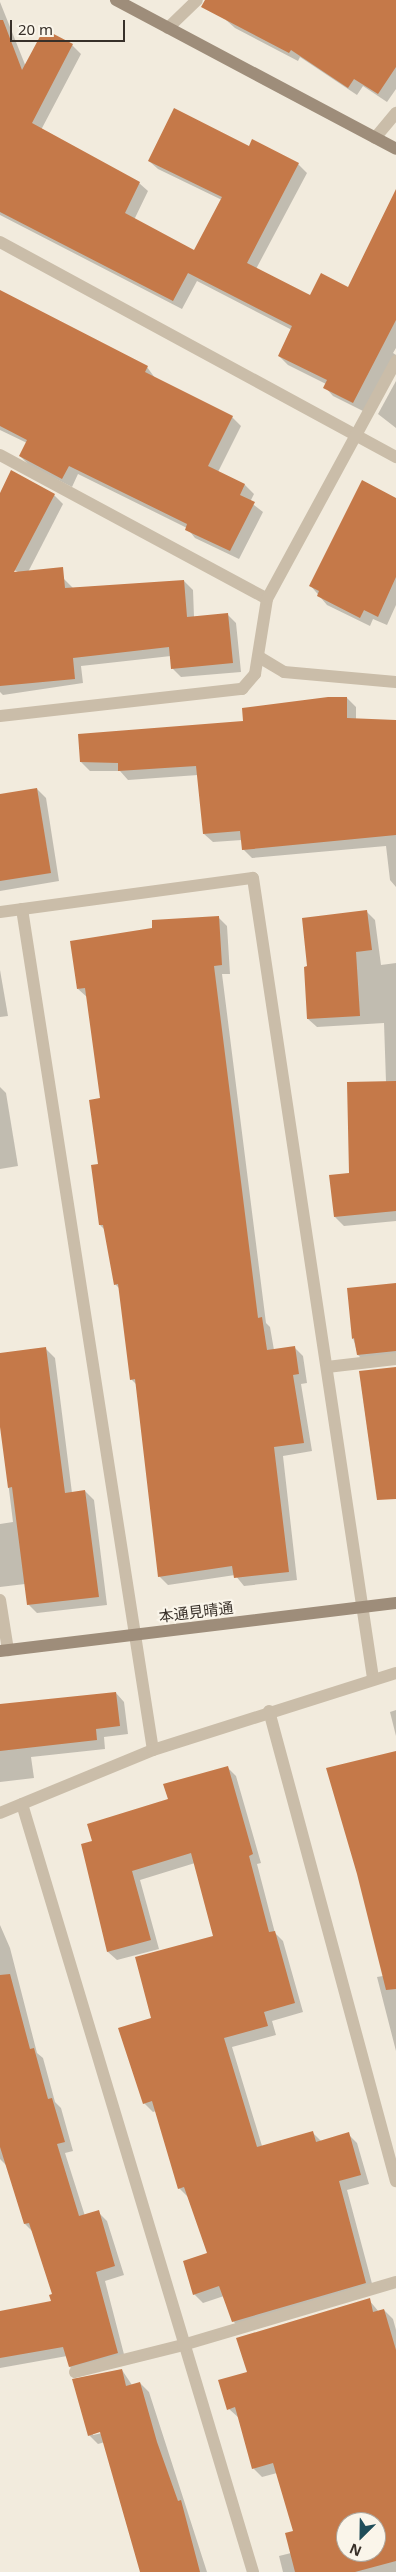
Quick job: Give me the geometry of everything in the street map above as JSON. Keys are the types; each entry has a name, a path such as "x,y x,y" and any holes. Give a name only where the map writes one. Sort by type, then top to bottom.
{"street":[{"path":"116,0 396,149"},
{"path":"168,28 197,0"},
{"path":"375,138 396,113"},
{"path":"0,242 396,457"},
{"path":"0,716 242,689 255,674 267,599 396,361"},
{"path":"0,455 267,599"},
{"path":"259,657 284,672 396,682"},
{"path":"0,912 253,878 373,1678"},
{"path":"22,909 153,1750"},
{"path":"327,1367 396,1359"},
{"path":"0,1600 4,1651"},
{"name":"本通見晴通","path":"4,1651 134,1637 396,1604"},
{"path":"0,1813 153,1750 373,1678 396,1673"},
{"path":"269,1711 396,2181"},
{"path":"22,1804 253,2572"},
{"path":"75,2372 183,2344 396,2282"}],"building":[{"path":"205,0 396,0 396,67 378,94 354,79 348,88 291,50 289,53 201,7"},
{"path":"0,20 3,20 22,70 44,29 73,44 32,123 140,182 125,213 194,250 222,197 148,161 174,108 249,146 252,139 299,163 247,263 310,295 321,273 348,287 396,189 396,320 353,403 323,388 327,380 278,356 292,326 188,273 173,301 0,212"},
{"path":"0,290 148,366 145,372 233,416 208,466 245,484 240,495 255,502 230,551 185,530 187,524 69,466 62,479 19,456 27,440 0,426"},
{"path":"11,470 55,494 14,572 63,567 65,588 184,580 187,617 228,613 233,663 171,669 169,647 73,658 75,679 0,686 0,493"},
{"path":"362,480 396,498 396,577 378,617 364,610 360,618 317,596 319,591 309,586"},
{"path":"328,697 347,697 347,718 396,720 396,835 242,850 240,831 203,834 196,766 118,771 118,763 80,762 78,734 243,721 242,708"},
{"path":"37,788 51,873 0,881 0,794"},
{"path":"367,910 372,950 356,952 360,1016 307,1019 304,967 307,966 302,918"},
{"path":"219,916 222,965 214,966 258,1318 262,1317 267,1350 295,1346 299,1374 293,1375 304,1443 274,1447 289,1572 234,1578 232,1566 158,1577 135,1379 130,1380 118,1284 114,1285 103,1225 99,1225 91,1165 98,1164 89,1100 100,1098 85,988 77,989 70,941 152,928 152,920"},
{"path":"396,1081 396,1211 334,1217 329,1175 349,1173 347,1082"},
{"path":"396,1283 396,1351 357,1355 354,1338 352,1339 347,1288"},
{"path":"46,1347 65,1493 85,1490 99,1597 27,1605 12,1487 8,1488 0,1427 0,1353"},
{"path":"396,1367 396,1499 377,1500 359,1371"},
{"path":"116,1692 120,1726 96,1729 97,1740 0,1751 0,1704"},
{"path":"396,1751 396,1989 386,1990 357,1874 326,1768"},
{"path":"228,1766 253,1854 249,1856 269,1932 275,1931 295,2003 264,2012 268,2026 224,2038 257,2147 313,2131 316,2142 349,2132 361,2175 339,2181 366,2283 232,2322 219,2286 193,2295 183,2261 207,2253 184,2187 178,2189 152,2101 143,2104 118,2028 151,2018 135,1957 213,1936 191,1853 132,1871 151,1940 107,1952 81,1844 92,1841 87,1824 168,1799 163,1784"},
{"path":"10,1974 30,2049 34,2048 48,2099 52,2098 65,2142 57,2144 79,2216 99,2210 115,2266 96,2272 118,2353 69,2367 63,2347 0,2358 0,2311 51,2301 49,2295 52,2294 29,2223 24,2224 0,2147 0,1975"},
{"path":"370,2298 373,2312 384,2309 396,2350 396,2561 355,2572 295,2572 285,2533 293,2531 273,2463 252,2469 235,2407 227,2410 218,2380 247,2372 236,2338"},
{"path":"122,2369 126,2386 140,2382 157,2442 178,2501 181,2500 200,2572 140,2572 100,2432 88,2436 72,2379"}]}
